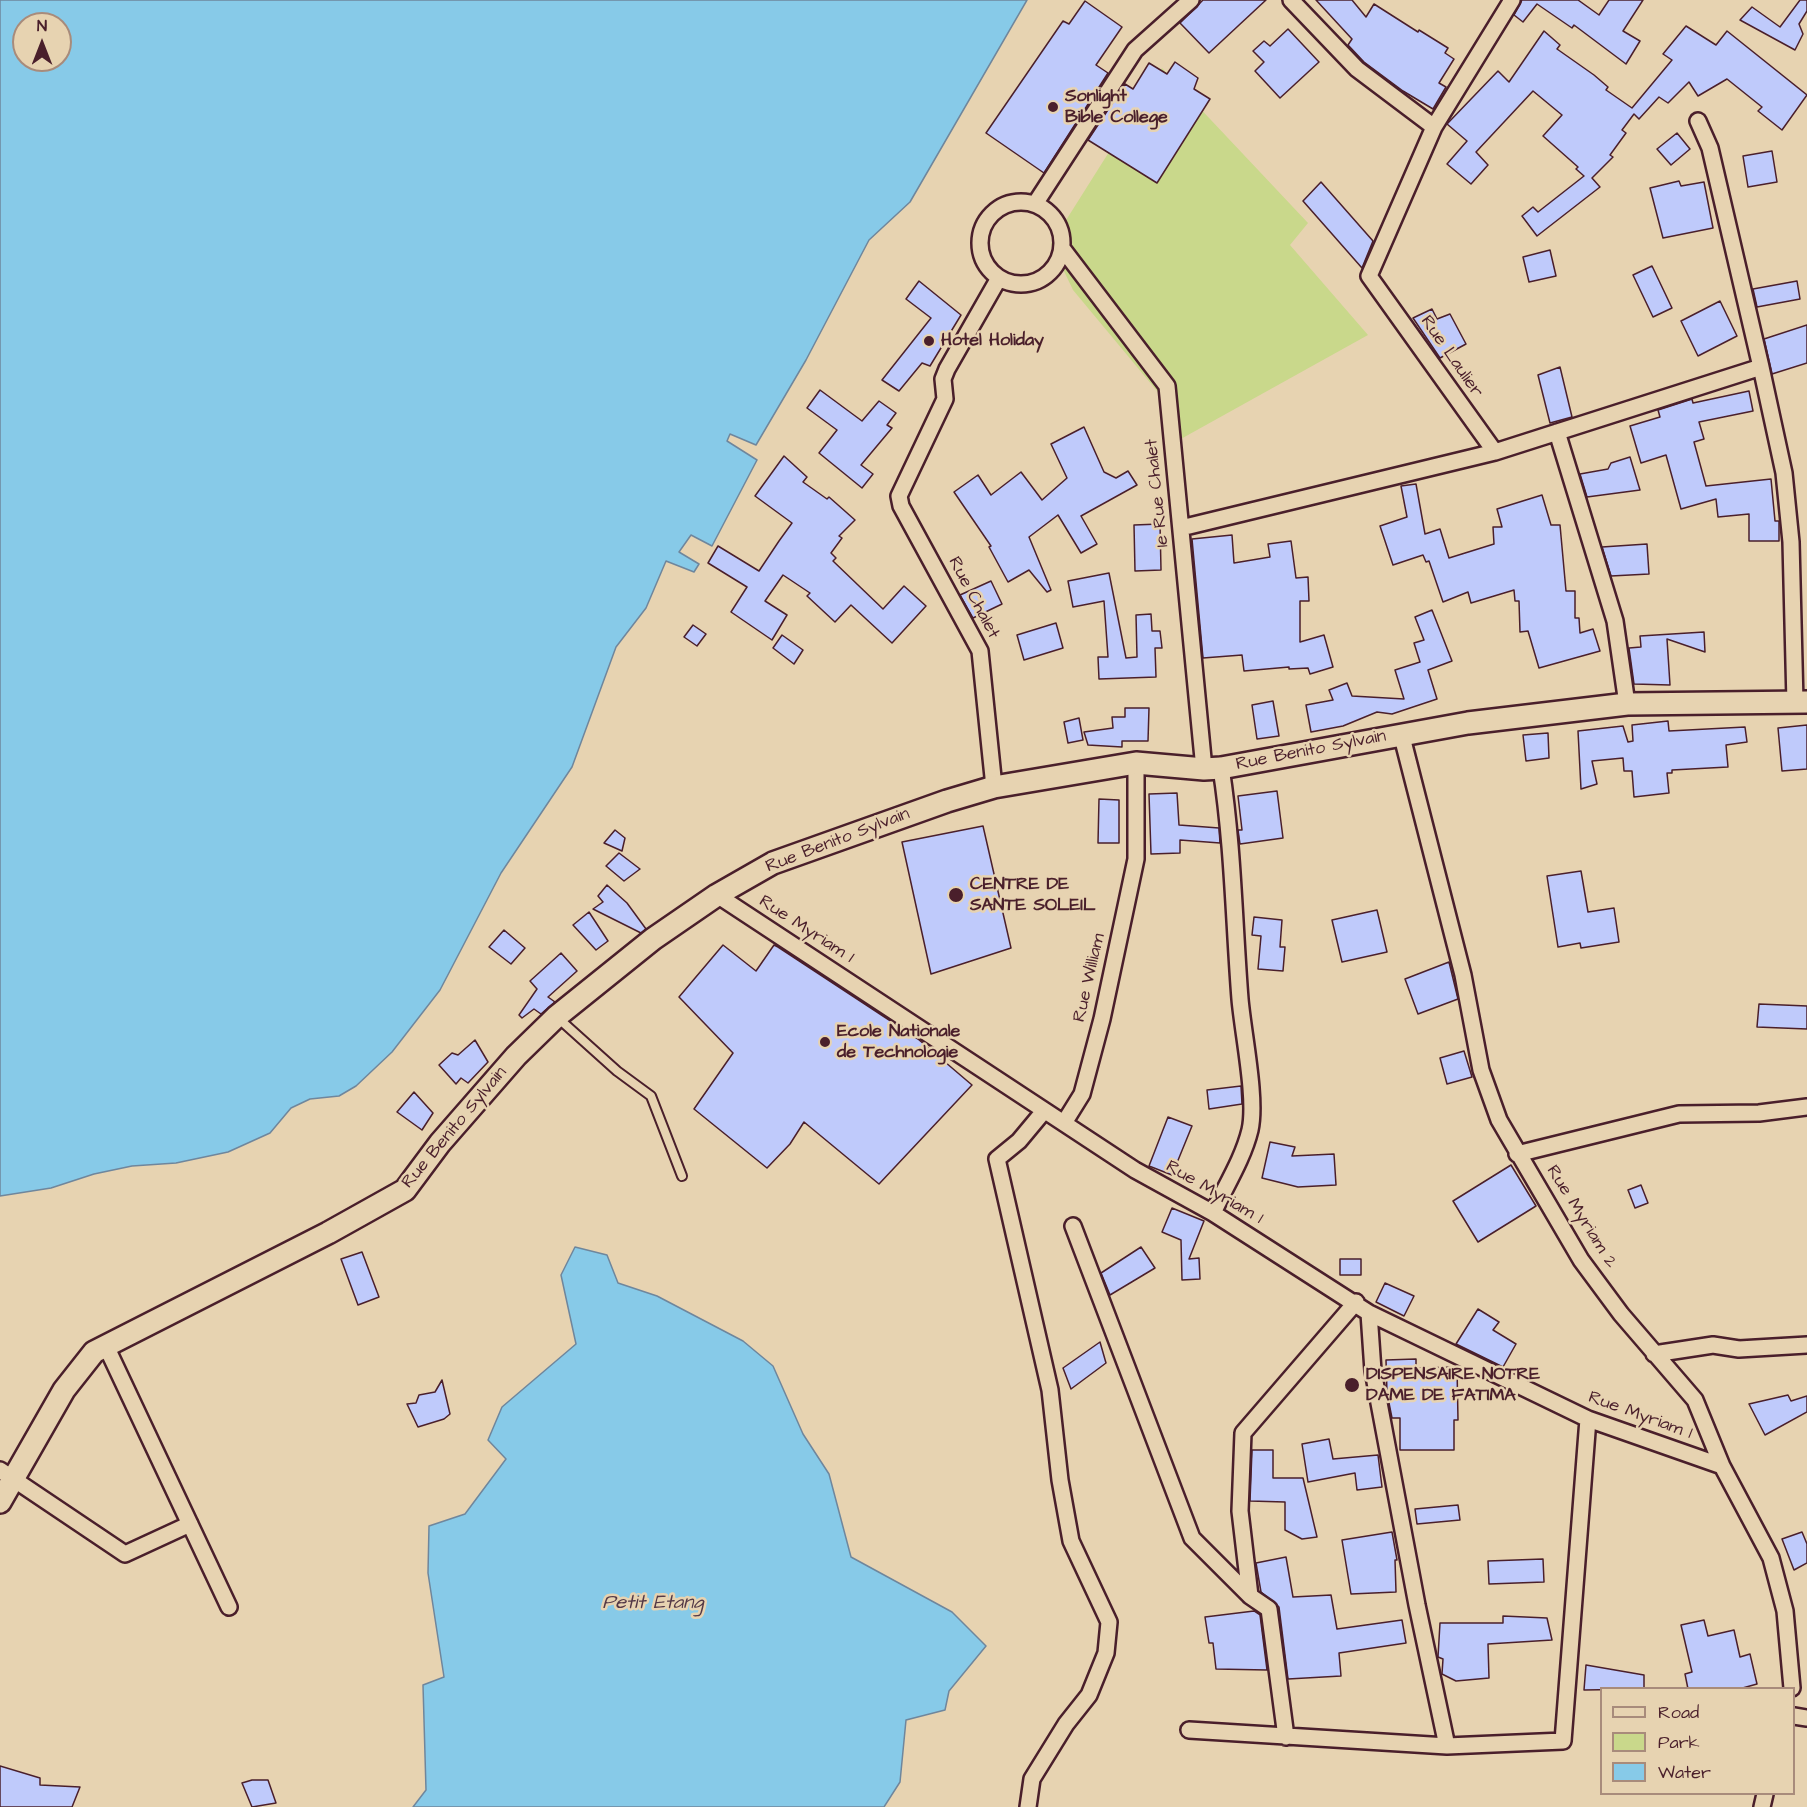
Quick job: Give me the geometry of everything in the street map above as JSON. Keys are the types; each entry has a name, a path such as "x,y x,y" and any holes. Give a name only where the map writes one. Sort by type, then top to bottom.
{"main road":[{"name":"Rue Benito Sylvain","path":"0,1502 7,1475 63,1390 94,1352 328,1233 405,1190 440,1143 516,1056 556,1017 652,939 717,895 773,863 947,801 994,787 1136,763 1213,769 1401,733 1627,704 1801,703"}],"street":[{"path":"1035,204 1135,50 1191,0"},
{"path":"1291,0 1357,69 1434,127"},
{"name":"Rue Laulier","path":"1495,452 1369,276 1434,127 1512,0"},
{"path":"1698,121 1710,148 1784,473 1791,542 1801,703"},
{"path":"1022,202 1035,204 1047,211 1056,221 1061,234 1062,248 1058,261 1050,272 1039,280 1026,284 1012,283 999,278 982,258 979,245 984,226 996,210 1008,204 1022,202"},
{"name":"1e Rue Chalet","path":"1062,248 1167,386 1181,528 1213,769 1228,812 1240,1000 1251,1107 1250,1128 1246,1143 1213,1213"},
{"name":"Rue Chalet","path":"994,787 980,651 901,507 899,496 945,399 943,379 947,369 999,278"},
{"path":"1181,528 1495,452 1761,367"},
{"path":"1557,432 1615,621 1627,704"},
{"name":"Rue Myriam 2","path":"1401,733 1463,975 1481,1070 1499,1120 1581,1260 1654,1354 1695,1400 1722,1466 1771,1558 1785,1611 1792,1687"},
{"name":"Rue William","path":"1064,1123 1082,1094 1102,1019 1136,859 1136,763"},
{"name":"Rue Myriam 1","path":"717,895 1135,1170 1213,1213 1356,1302 1369,1313 1588,1419 1722,1466"},
{"path":"1517,1154 1679,1114 1760,1113 1807,1107"},
{"path":"1028,1807 1032,1779 1066,1724 1089,1695 1106,1653 1109,1622 1071,1541 1060,1480 1050,1390 997,1160 1019,1141 1044,1110"},
{"path":"1073,1226 1191,1538 1250,1596 1269,1609 1286,1737"},
{"path":"1250,1596 1240,1511 1243,1433 1356,1302"},
{"path":"1369,1313 1375,1383 1417,1605 1447,1746"},
{"path":"1654,1354 1713,1345 1739,1349 1807,1345"},
{"path":"106,1346 228,1607"},
{"path":"1190,1730 1447,1746 1563,1742 1588,1419"},
{"path":"7,1475 125,1554 190,1524"}],"lane":[{"path":"556,1017 617,1071 651,1096 682,1176"}],"green space":[{"path":"1162,68 1308,223 1290,245 1368,335 1179,440 1172,409 1073,290 1051,244"}],"water":[{"path":"0,0 1027,0 910,202 869,240 806,360 756,445 730,434 727,441 757,460 712,546 691,535 679,552 699,564 694,572 666,561 646,608 616,647 572,767 501,873 440,990 392,1052 356,1086 339,1096 310,1099 291,1108 270,1133 228,1152 176,1163 132,1166 94,1174 51,1188 0,1196"},
{"name":"Petit Etang","path":"575,1247 607,1255 618,1283 657,1296 743,1341 773,1366 803,1434 829,1474 851,1557 952,1612 986,1646 949,1691 945,1710 906,1720 900,1782 884,1807 413,1807 426,1790 423,1685 444,1677 428,1573 429,1526 465,1514 506,1459 488,1440 502,1407 576,1344 561,1275"}],"building":[{"path":"1203,0 1266,0 1209,53 1180,23"},
{"path":"1316,0 1352,0 1366,17 1374,4 1448,48 1445,53 1454,59 1439,83 1446,87 1433,109 1403,91 1364,62 1348,45 1352,39"},
{"path":"1522,0 1578,0 1599,15 1609,0 1643,0 1623,31 1640,41 1626,64 1574,25 1572,28 1537,4 1523,22 1514,15"},
{"path":"1800,0 1807,0 1807,11 1799,24 1803,34 1795,50 1740,20 1752,7 1780,27"},
{"name":"Sonlight Bible College","path":"1085,1 1122,27 1096,65 1108,73 1044,173 986,133 1063,21 1069,24"},
{"path":"1686,26 1716,45 1727,31 1807,95 1782,130 1758,111 1762,107 1727,79 1698,96 1689,82 1668,103 1659,97 1639,119 1634,114 1622,130 1626,133 1610,155 1613,157 1592,178 1600,187 1537,236 1522,216 1533,207 1538,212 1584,176 1576,169 1578,167 1543,136 1562,115 1533,91 1476,152 1488,165 1471,184 1447,164 1467,141 1447,124 1498,71 1509,82 1544,31 1560,45 1557,49 1594,75 1608,87 1606,90 1632,108 1672,60 1663,54"},
{"path":"1288,29 1319,62 1280,98 1255,71 1264,62 1253,51 1264,41 1270,46"},
{"path":"1175,62 1198,78 1194,89 1210,99 1157,183 1088,140 1125,84 1133,89 1149,63 1167,74"},
{"path":"1677,133 1690,149 1671,165 1657,149"},
{"path":"1772,151 1777,182 1748,187 1743,156"},
{"path":"1679,181 1681,186 1704,182 1713,228 1663,238 1650,188"},
{"path":"1321,182 1373,241 1362,268 1303,201"},
{"path":"1550,250 1556,276 1529,282 1523,257"},
{"path":"1652,266 1672,308 1653,317 1633,275"},
{"name":"Hotel Holiday","path":"919,281 961,315 930,366 922,363 899,391 882,380 931,318 906,299"},
{"path":"1797,281 1800,299 1757,307 1753,289"},
{"path":"1720,301 1737,336 1698,356 1681,321"},
{"path":"1432,309 1437,319 1450,314 1466,344 1440,358 1413,318"},
{"path":"1807,325 1807,363 1772,374 1764,339"},
{"path":"1560,367 1572,417 1550,423 1538,375"},
{"path":"820,390 862,421 879,401 896,413 887,425 892,428 861,465 873,474 862,488 819,453 837,430 807,408"},
{"path":"1749,391 1753,411 1699,422 1704,439 1694,442 1706,486 1771,479 1775,521 1779,521 1779,541 1749,541 1749,514 1718,517 1716,499 1681,509 1666,455 1641,463 1630,426 1660,417 1658,410 1692,399 1693,403"},
{"path":"1084,427 1104,472 1116,478 1128,471 1137,485 1081,516 1097,544 1081,553 1058,515 1029,537 1051,590 1047,592 1029,570 1008,582 989,547 991,546 954,492 978,475 991,495 1021,472 1042,500 1067,478 1051,444"},
{"path":"784,456 807,477 803,482 827,499 829,497 855,520 839,536 842,538 831,553 836,558 833,561 883,609 904,586 926,606 892,643 851,605 835,622 807,596 810,593 783,575 765,601 787,615 772,640 731,612 747,587 708,563 718,546 759,571 792,523 755,496"},
{"path":"1630,457 1640,490 1587,497 1580,474 1608,469 1611,463"},
{"path":"1416,484 1425,534 1440,529 1449,558 1494,544 1493,527 1502,527 1497,509 1542,495 1551,525 1560,525 1566,591 1575,591 1575,618 1579,618 1580,633 1593,629 1600,651 1539,668 1528,631 1520,632 1519,601 1515,601 1514,590 1471,603 1468,592 1443,602 1429,561 1426,562 1423,555 1393,565 1380,526 1407,517 1401,486"},
{"path":"1160,524 1161,570 1135,571 1134,525"},
{"path":"1232,535 1234,563 1270,557 1268,544 1291,541 1296,578 1308,577 1309,601 1300,601 1300,642 1324,635 1333,667 1310,674 1308,668 1289,669 1289,667 1244,671 1242,655 1203,658 1192,539"},
{"path":"1647,544 1649,574 1611,576 1602,547"},
{"path":"1109,573 1126,658 1137,657 1136,615 1151,614 1152,631 1160,631 1162,648 1155,648 1156,677 1099,679 1098,657 1108,657 1104,601 1073,607 1068,581"},
{"path":"991,581 1002,604 973,618 960,595"},
{"path":"1432,610 1452,661 1428,670 1437,699 1392,714 1377,712 1343,726 1311,732 1306,705 1333,700 1329,690 1347,683 1352,696 1404,699 1395,670 1420,662 1414,643 1424,640 1415,617"},
{"path":"1056,623 1063,648 1024,660 1017,635"},
{"path":"693,625 706,634 697,646 684,637"},
{"path":"1704,632 1705,652 1667,639 1670,685 1634,684 1629,648 1641,647 1640,636"},
{"path":"782,635 803,650 794,664 773,648"},
{"path":"1273,701 1279,736 1257,739 1252,705"},
{"path":"1125,708 1149,708 1148,741 1122,741 1122,747 1088,745 1084,732 1113,728 1112,717 1125,717"},
{"path":"1079,718 1083,740 1068,743 1064,722"},
{"path":"1668,721 1669,731 1745,727 1747,742 1726,745 1728,767 1672,770 1672,773 1667,773 1669,793 1634,797 1632,771 1624,771 1623,758 1592,761 1597,784 1581,789 1578,731 1623,726 1628,742 1633,741 1632,725"},
{"path":"1807,725 1807,769 1782,771 1778,728"},
{"path":"1548,733 1549,758 1526,761 1523,735"},
{"path":"1277,791 1283,838 1240,844 1238,830 1242,830 1238,796"},
{"path":"1177,793 1179,825 1219,828 1220,843 1180,840 1180,853 1151,854 1149,794"},
{"path":"1099,799 1119,800 1119,843 1098,843"},
{"name":"CENTRE DE SANTE SOLEIL","path":"983,826 1011,948 931,974 902,842"},
{"path":"615,830 625,838 622,851 604,843"},
{"path":"619,853 640,869 624,881 606,866"},
{"path":"1581,871 1588,912 1614,908 1619,942 1581,948 1580,943 1558,947 1547,876"},
{"path":"607,885 627,903 646,929 641,933 593,909 603,902 598,896"},
{"path":"1377,910 1387,952 1342,962 1332,920"},
{"path":"589,912 608,941 596,950 573,925"},
{"path":"1254,917 1282,920 1280,947 1285,947 1283,971 1258,969 1261,936 1252,935"},
{"path":"504,930 525,948 511,964 489,947"},
{"path":"723,945 756,971 774,945 778,947 918,1039 972,1085 879,1184 804,1122 790,1144 767,1168 694,1109 733,1053 679,997"},
{"path":"561,953 577,971 548,997 555,1002 541,1014 534,1009 522,1018 519,1015 537,989 530,981"},
{"path":"1449,962 1458,999 1418,1014 1405,979"},
{"path":"1759,1004 1807,1006 1807,1029 1757,1027"},
{"path":"475,1040 488,1062 468,1083 461,1078 456,1084 439,1065 452,1053 458,1055"},
{"path":"1464,1051 1472,1077 1447,1084 1440,1058"},
{"path":"1241,1086 1242,1104 1209,1109 1207,1090"},
{"path":"414,1092 433,1113 422,1130 397,1112"},
{"path":"1168,1117 1192,1126 1172,1175 1149,1166"},
{"path":"1270,1142 1295,1147 1292,1156 1334,1154 1336,1185 1298,1187 1262,1178"},
{"path":"1511,1165 1536,1206 1478,1242 1453,1201"},
{"path":"1641,1185 1648,1203 1635,1208 1628,1190"},
{"path":"1172,1208 1204,1221 1189,1259 1199,1258 1200,1279 1182,1280 1181,1240 1162,1232"},
{"path":"1141,1247 1155,1268 1110,1295 1101,1273"},
{"path":"362,1252 379,1297 358,1305 341,1259"},
{"path":"1340,1259 1361,1259 1361,1275 1340,1275"},
{"path":"1385,1283 1414,1296 1404,1316 1376,1302"},
{"path":"1478,1309 1499,1322 1493,1330 1516,1344 1503,1367 1456,1344"},
{"path":"1100,1342 1106,1363 1071,1389 1063,1368"},
{"path":"1416,1359 1416,1368 1457,1367 1458,1420 1454,1420 1454,1450 1400,1450 1400,1418 1392,1418 1387,1393 1386,1360"},
{"path":"442,1380 450,1414 444,1419 418,1427 407,1404 416,1403 419,1395 435,1392"},
{"path":"1788,1395 1791,1401 1807,1396 1807,1412 1765,1435 1749,1404"},
{"path":"1329,1439 1333,1459 1378,1455 1382,1487 1357,1490 1355,1473 1308,1482 1302,1444"},
{"path":"1252,1450 1273,1450 1273,1478 1303,1478 1317,1537 1302,1539 1285,1530 1285,1502 1250,1501"},
{"path":"1458,1505 1460,1520 1417,1524 1415,1509"},
{"path":"1392,1532 1397,1560 1395,1560 1396,1592 1351,1594 1342,1540"},
{"path":"1802,1532 1807,1544 1807,1563 1794,1570 1782,1539"},
{"path":"1286,1557 1293,1597 1331,1595 1337,1629 1402,1620 1406,1643 1339,1653 1341,1676 1288,1679 1279,1607 1261,1592 1256,1563"},
{"path":"1543,1559 1544,1582 1489,1584 1488,1561"},
{"path":"1254,1611 1260,1615 1267,1670 1216,1669 1213,1643 1209,1643 1205,1617"},
{"path":"1503,1616 1547,1618 1552,1640 1488,1644 1489,1678 1456,1681 1442,1674 1443,1659 1438,1657 1440,1623 1503,1623"},
{"path":"1704,1620 1708,1636 1734,1630 1740,1657 1750,1654 1757,1684 1746,1687 1688,1687 1685,1674 1692,1672 1681,1625"},
{"path":"1586,1665 1644,1675 1644,1687 1600,1687 1600,1690 1584,1690"},
{"path":"0,1766 40,1778 40,1785 80,1787 72,1807 0,1807"},
{"path":"252,1780 268,1780 276,1803 252,1807 242,1783"}],"place":[{"name":"Sonlight Bible College","path":"1053,107"},
{"name":"Hotel Holiday","path":"929,341"},
{"name":"CENTRE DE SANTE SOLEIL","path":"956,895"},
{"name":"Ecole Nationale de Technologie","path":"825,1042"},
{"name":"DISPENSAIRE NOTRE DAME DE FATIMA","path":"1352,1385"}]}
